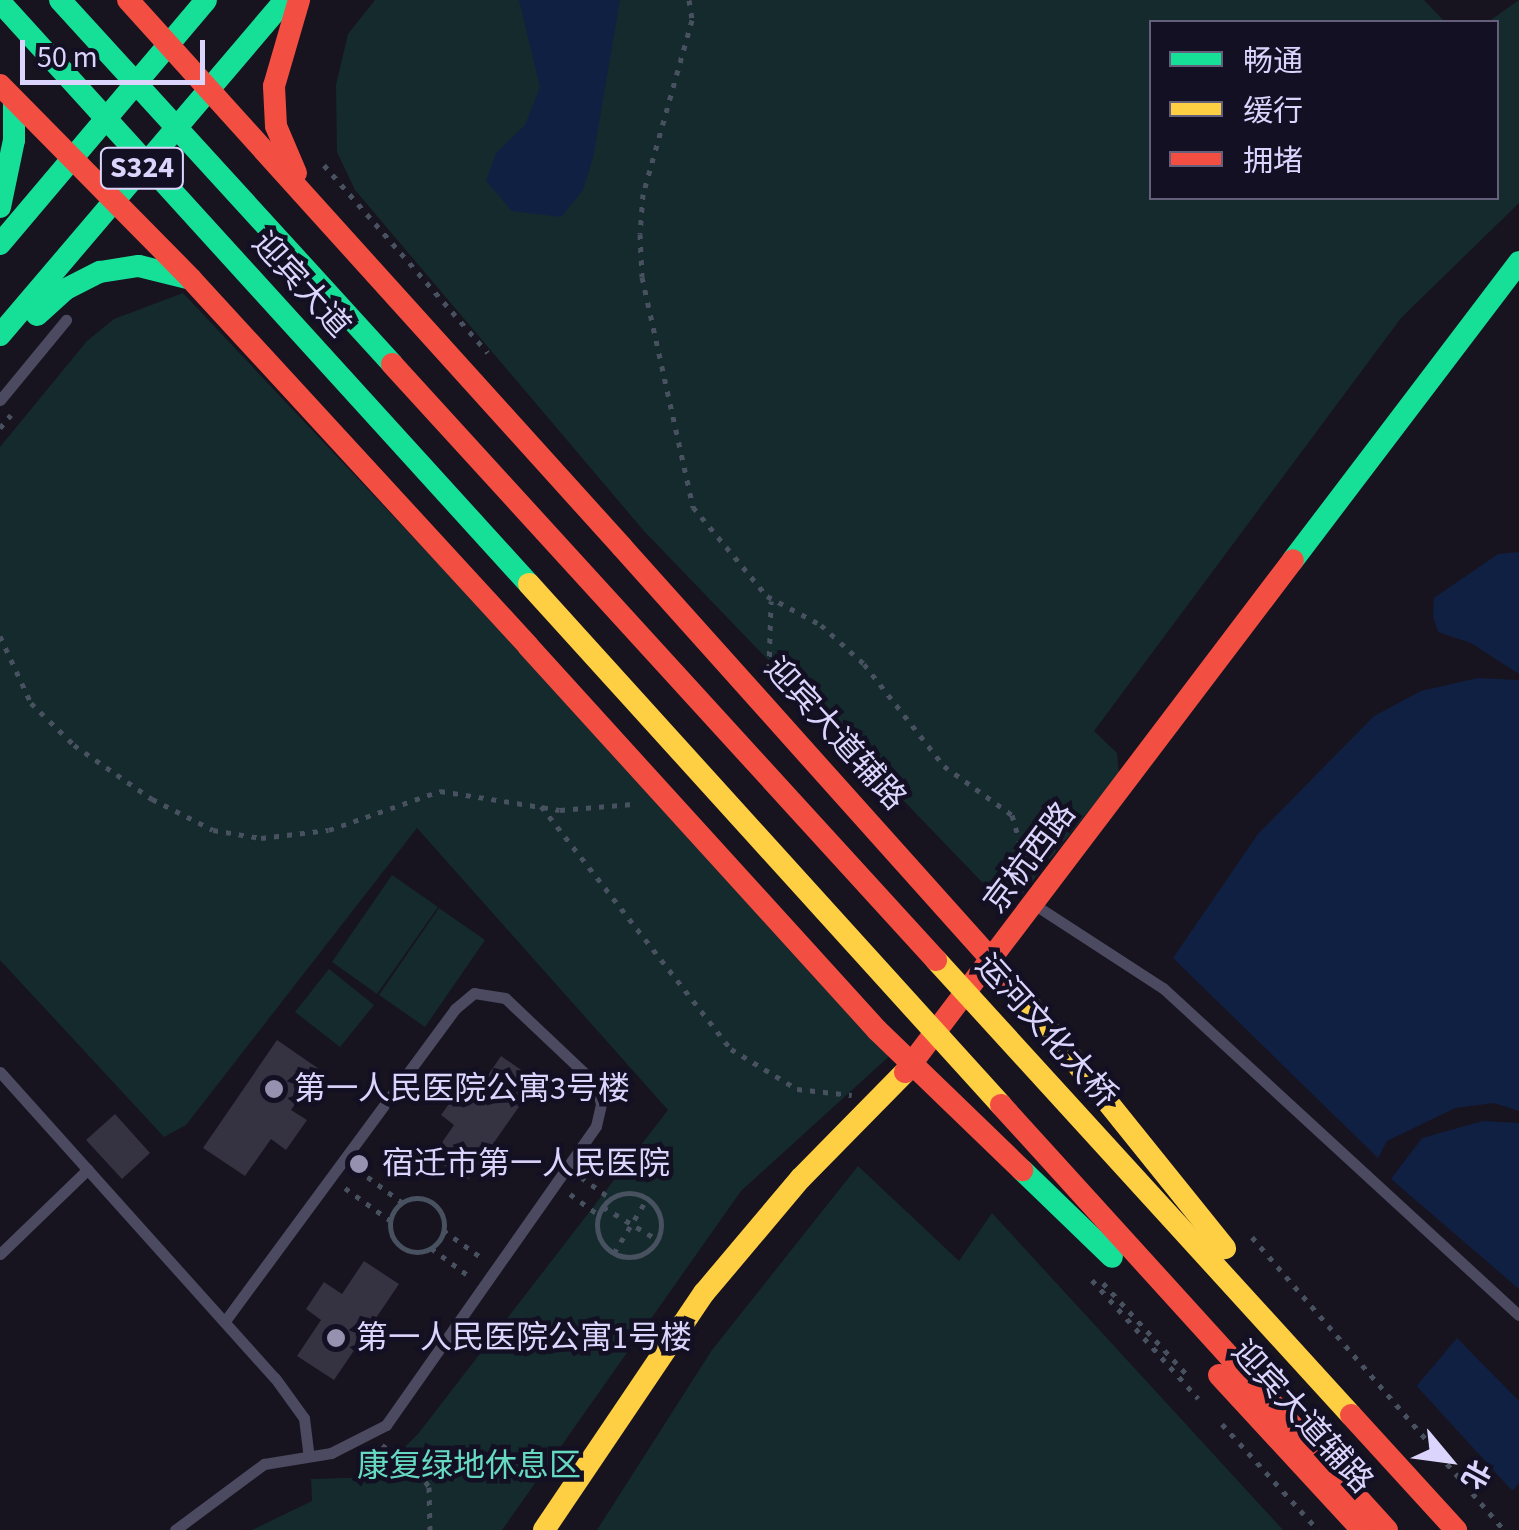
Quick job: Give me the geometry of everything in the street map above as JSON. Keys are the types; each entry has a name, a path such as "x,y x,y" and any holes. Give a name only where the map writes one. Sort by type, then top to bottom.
{"main road":[{"name":"迎宾大道","path":"60,0 588,576"},
{"name":"迎宾大道辅路","path":"128,0 969,930 1180,1198 1472,1530"},
{"name":"S324","path":"0,244 206,0"},
{"name":"S324","path":"0,336 285,0"},
{"path":"299,0 281,47 275,106 285,152 311,204"},
{"name":"迎宾大道","path":"0,2 1388,1530"},
{"name":"迎宾大道辅路","path":"7,94 191,279 877,1030 1087,1228 1362,1530"},
{"path":"0,207 14,140 7,94"},
{"name":"京杭西路","path":"544,1530 704,1293 801,1178 884,1100 1035,906 1519,262"},
{"path":"0,348 66,290 100,272 139,266 191,279"},
{"name":"运河文化大桥","path":"588,576 1456,1530"}],"lane":[{"path":"0,400 66,320"},
{"path":"1035,906 1163,988 1519,1315"},
{"path":"175,1530 264,1464 310,1456 371,1436 386,1425 596,1126 601,1104 596,1084 506,998 489,991 455,1009 333,1180 226,1320"},
{"path":"0,1072 226,1320 297,1406 310,1456"},
{"path":"0,1254 88,1169"}],"path":[{"path":"689,0 692,20 681,70 644,194 642,276 693,507 771,599 821,625 864,664 944,766 1012,815 1035,906"},
{"path":"312,152 498,364"},
{"path":"766,682 771,599"},
{"path":"0,636 31,703 74,745 152,799 213,830 261,838 329,830 440,792 540,806 639,804"},
{"path":"540,806 730,1048 797,1088 884,1100"},
{"path":"346,1161 403,1203 432,1204 443,1230 496,1268"},
{"path":"568,1166 610,1199"},
{"path":"333,1180 391,1221 399,1245 414,1252 431,1248 443,1230"},
{"path":"556,1184 658,1240"},
{"path":"630,1193 647,1198 661,1218 658,1240 642,1254 614,1253 599,1235 601,1211 610,1199 630,1193"},
{"path":"614,1253 647,1198"},
{"path":"391,1221 403,1203"},
{"path":"431,1248 483,1286"},
{"path":"1085,1272 1201,1401"},
{"path":"1214,1415 1318,1530"},
{"path":"371,1436 418,1471 428,1487 430,1530"}],"green space":[{"path":"375,0 1424,0 1443,20 1149,20 1149,200 1499,200 1499,20 1491,20 1519,0 1519,203 1401,318 1094,731 1117,753 1119,773 1022,894 1004,905 644,531 355,190 337,152 336,85 348,34"},
{"name":"康复绿地休息区","path":"183,293 896,1050 741,1191 502,1530 252,1530 312,1501 311,1479 375,1477 418,1434 668,1110 417,828 186,1125 164,1137 0,960 0,447 87,341 114,319"},
{"path":"392,875 438,907 377,994 332,962"},
{"path":"439,908 485,940 425,1027 379,995"},
{"path":"329,969 374,1005 340,1047 295,1012"},
{"path":"858,1166 959,1261 992,1213 1283,1530 597,1530 712,1350"}],"water":[{"path":"519,0 620,0 593,158 583,190 561,217 512,211 486,181 496,153 525,125 540,87"},
{"path":"1519,552 1519,674 1471,643 1438,632 1433,616 1434,598 1498,554"},
{"path":"1478,678 1519,680 1519,1111 1494,1103 1455,1108 1387,1141 1378,1158 1173,958 1258,834 1374,716 1421,691"},
{"path":"1483,1121 1519,1123 1519,1289 1391,1179 1422,1138"},
{"path":"1457,1338 1519,1401 1519,1483 1480,1530 1409,1395"}],"pier":[{"path":"1413,1382 1516,1495 1486,1530 1406,1530 1345,1453"}],"building":[{"name":"第一人民医院公寓3号楼","path":"277,1040 319,1069 291,1110 307,1120 286,1150 271,1139 245,1176 203,1148"},
{"path":"501,1056 537,1081 467,1181 432,1157 454,1125 441,1115 459,1090 472,1099"},
{"path":"115,1114 150,1153 122,1179 86,1140"},
{"name":"第一人民医院公寓1号楼","path":"364,1261 399,1284 334,1380 297,1356 321,1320 306,1309 324,1282 342,1294"}],"traffic: fast":[{"path":"60,0 392,364"},
{"path":"0,244 206,0"},
{"path":"0,335 285,0"},
{"path":"0,2 529,584"},
{"path":"0,207 14,140 14,102"},
{"path":"1293,560 1519,262"},
{"path":"37,315 66,289 100,272 139,266 187,278"},
{"path":"1022,1170 1112,1257"}],"traffic: slow":[{"path":"529,584 1001,1105"},
{"path":"936,960 1351,1415"},
{"path":"1007,977 1225,1248"},
{"path":"544,1530 704,1293 801,1178 905,1072"}],"traffic: jam":[{"path":"128,0 622,547"},
{"path":"296,173 276,126 274,86 299,0"},
{"path":"0,85 191,279 528,646"},
{"path":"392,364 936,960"},
{"path":"622,547 1007,977"},
{"path":"905,1072 1293,560"},
{"path":"528,646 877,1030 1022,1170"},
{"path":"1001,1105 1387,1530"},
{"path":"1219,1375 1362,1530"},
{"path":"1351,1415 1456,1530"}],"place":[{"name":"第一人民医院公寓3号楼","path":"274,1089"},
{"name":"宿迁市第一人民医院","path":"359,1164"},
{"name":"第一人民医院公寓1号楼","path":"336,1338"}]}
